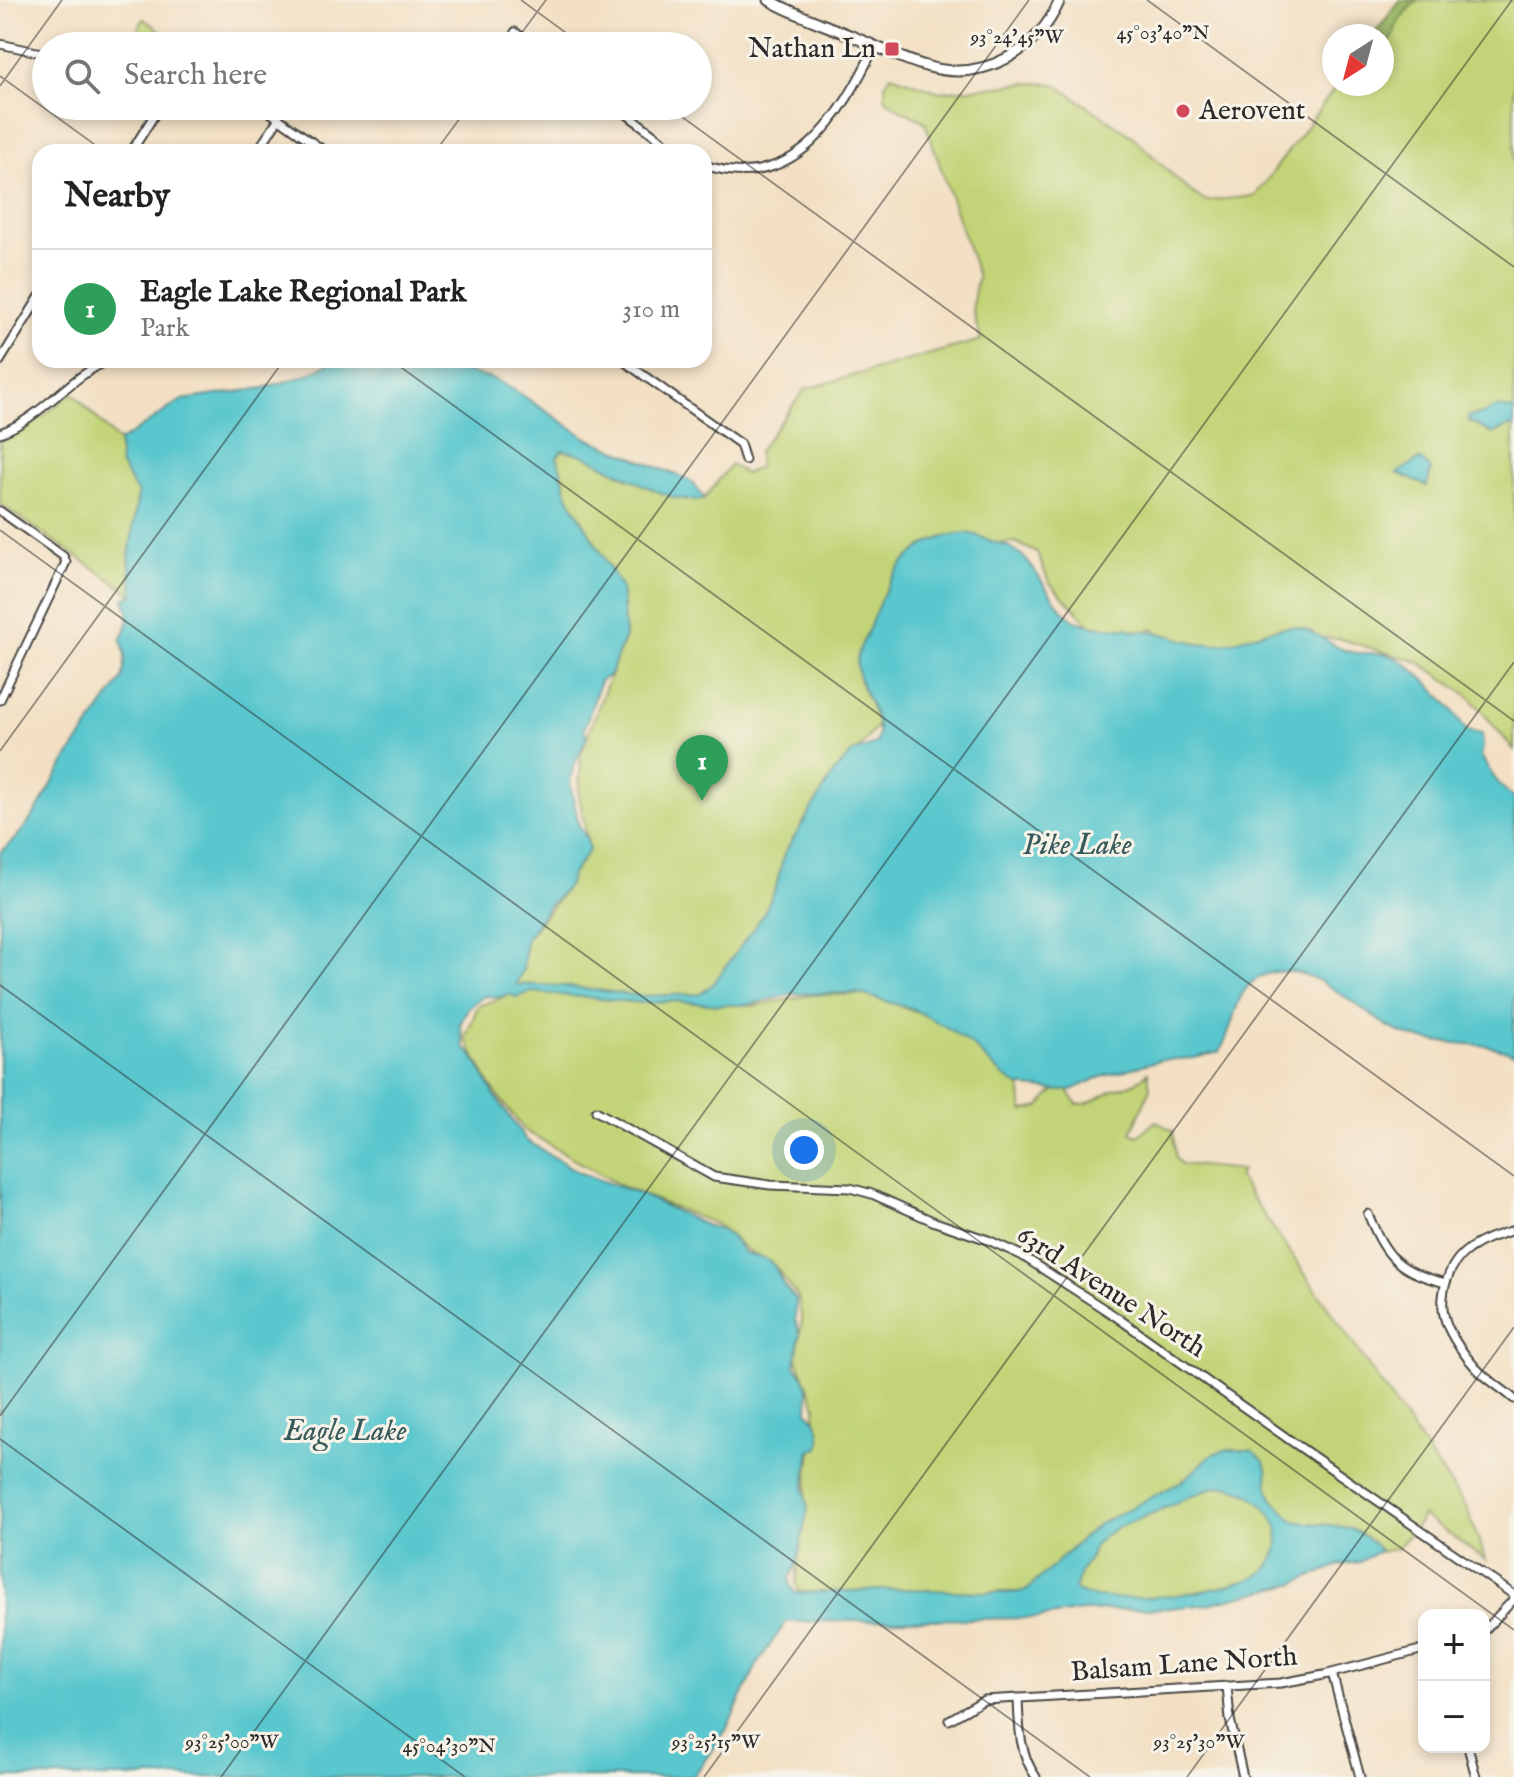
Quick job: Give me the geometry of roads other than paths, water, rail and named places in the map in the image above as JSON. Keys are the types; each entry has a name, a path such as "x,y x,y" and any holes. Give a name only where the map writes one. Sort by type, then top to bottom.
{"street":[{"path":"769,0 930,68 949,71 986,68 1005,60 1036,38 1049,22 1060,0"},
{"path":"0,44 32,51"},
{"path":"712,168 754,170 780,163 812,145 841,110 875,46"},
{"path":"135,144 148,120"},
{"path":"262,144 278,120"},
{"path":"282,120 315,144"},
{"path":"635,120 666,144"},
{"path":"0,361 32,309"},
{"path":"0,433 30,417 95,368"},
{"path":"633,368 740,444 745,460"},
{"path":"0,511 63,556 66,562 0,700"},
{"name":"63rd Avenue North","path":"596,1111 714,1177 770,1185 850,1188 872,1194 1021,1255 1115,1316 1514,1597"},
{"path":"1368,1214 1380,1241 1395,1262 1412,1274 1446,1283"},
{"path":"1514,1230 1491,1237 1466,1251 1458,1259 1446,1283 1444,1296 1446,1321 1475,1366 1514,1399"},
{"path":"1496,1383 1514,1389"},
{"path":"1490,1624 1514,1597"},
{"name":"Balsam Lane North","path":"949,1720 984,1700 1281,1683 1418,1651"},
{"path":"1332,1673 1360,1777"},
{"path":"1227,1686 1230,1719 1243,1777"},
{"path":"1018,1698 1021,1743 1036,1777"},
{"path":"1470,1753 1476,1777"}],"water":[{"name":"Eagle Lake","path":"320,368 453,368 495,380 587,438 691,481 705,499 688,500 670,496 579,454 562,450 557,457 568,496 621,587 625,636 610,675 600,681 584,730 587,737 573,767 570,783 579,826 589,850 571,876 569,885 548,907 526,939 523,970 516,984 564,986 642,996 700,994 713,984 763,915 776,887 784,854 835,771 853,752 875,744 878,726 862,686 857,661 890,582 909,557 922,546 961,533 1012,548 1023,556 1070,617 1084,624 1152,631 1208,644 1295,627 1348,651 1389,655 1406,664 1447,704 1467,731 1482,734 1481,756 1491,773 1514,797 1514,1054 1486,1046 1410,1036 1380,1021 1316,979 1281,971 1264,975 1246,989 1219,1052 1194,1058 1160,1060 1098,1078 1072,1090 1060,1091 1019,1086 949,1029 913,1009 856,993 793,994 747,1005 720,1005 673,1001 642,1003 531,992 517,997 507,994 501,997 484,996 468,1008 460,1024 464,1047 473,1056 494,1094 526,1140 580,1173 642,1195 707,1226 718,1228 746,1254 764,1258 774,1265 784,1286 796,1299 795,1320 800,1333 795,1366 806,1381 808,1411 817,1424 820,1437 819,1448 810,1451 804,1489 808,1508 797,1564 790,1577 795,1593 907,1589 1026,1591 1097,1525 1181,1482 1213,1454 1224,1450 1252,1450 1263,1460 1273,1500 1294,1521 1350,1529 1380,1550 1360,1562 1339,1565 1296,1583 1208,1604 1082,1611 1036,1618 786,1622 758,1663 726,1730 693,1777 0,1777 0,852 29,822 122,679 125,659 121,640 128,620 124,599 133,595 129,557 138,494 120,464 119,442 182,400 264,388","holes":["1226,1486 1260,1503 1277,1527 1275,1557 1260,1574 1223,1587 1168,1596 1112,1598 1090,1596 1075,1590 1080,1572 1094,1546 1115,1529 1212,1488"]},
{"path":"1496,407 1514,410 1514,427 1509,426 1493,434 1469,421 1468,416 1483,414"},
{"path":"1420,459 1431,469 1427,486 1397,473"}],"place":[{"name":"Nathan Ln","path":"892,49"},
{"name":"Aerovent","path":"1183,111"},
{"name":"Eagle Lake Regional Park","path":"702,801"}],"water label":[{"name":"Pike Lake","path":"1077,846"}]}
